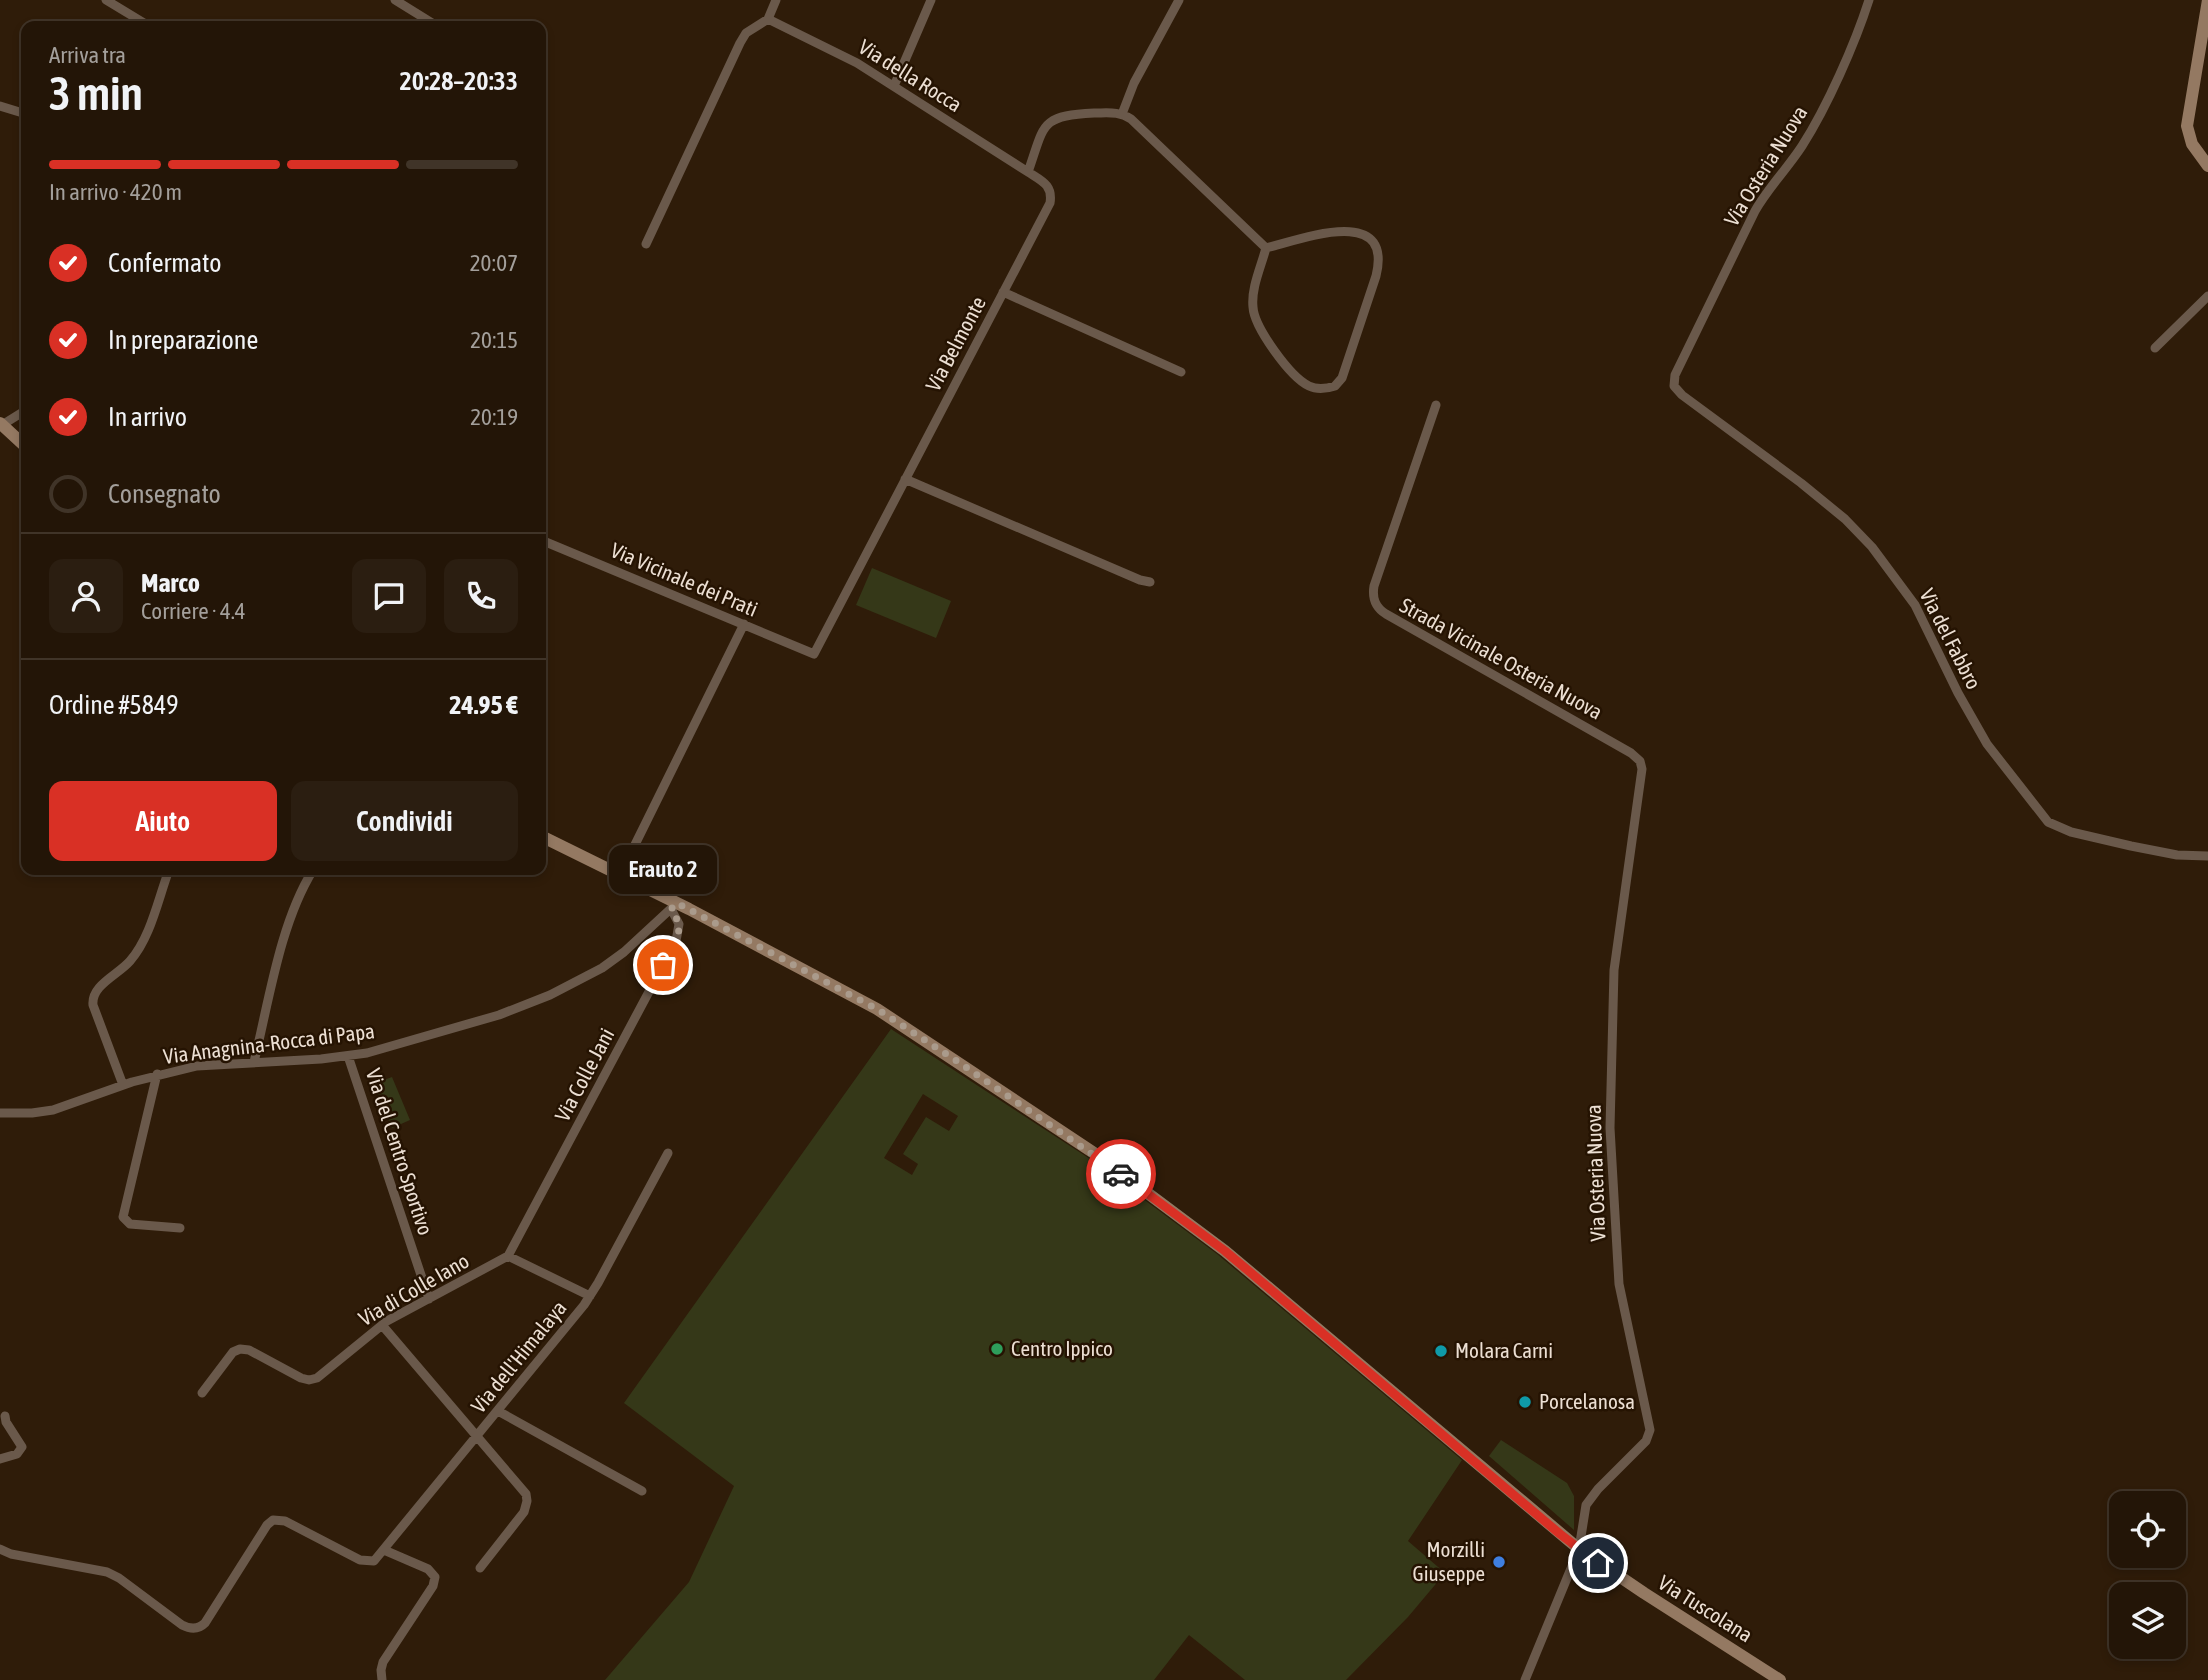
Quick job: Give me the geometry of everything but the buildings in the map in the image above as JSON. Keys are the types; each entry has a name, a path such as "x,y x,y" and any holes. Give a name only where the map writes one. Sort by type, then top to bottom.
{"main road":[{"path":"2208,0 2188,126 2192,144 2208,166"},
{"path":"1,424 21,442"},
{"name":"Via Tuscolana","path":"546,838 877,1009 1094,1153 1225,1251 1579,1549 1780,1680"}],"street":[{"path":"106,0 141,21"},
{"path":"395,0 430,21"},
{"path":"646,244 740,43 749,31 768,19 776,0"},
{"path":"894,86 931,0"},
{"path":"1122,114 1134,83 1179,0"},
{"name":"Via Osteria Nuova","path":"1674,386 1675,375 1755,211 1813,127 1852,44 1869,0"},
{"name":"Via della Rocca","path":"768,19 852,60 1028,172"},
{"path":"0,106 21,112"},
{"path":"1028,172 1042,131 1052,120 1064,115 1122,114 1131,119 1266,248"},
{"name":"Via Belmonte","path":"814,654 1051,200 1051,191 1047,185 1028,172"},
{"path":"1335,230 1356,232 1374,245 1378,259 1377,272 1342,378 1335,386 1318,388 1303,381 1275,350 1258,325 1252,300 1266,248 1335,230"},
{"path":"1003,292 1181,372"},
{"path":"2155,348 2208,296"},
{"name":"Via del Fabbro","path":"1674,386 1682,395 1801,483 1872,547 1915,606 1987,744 2048,821 2066,831 2118,844 2177,855 2208,856"},
{"name":"Strada Vicinale Osteria Nuova","path":"1436,405 1374,586 1373,596 1377,607 1631,753 1640,761 1642,769"},
{"path":"1,424 21,413"},
{"path":"905,479 1150,582"},
{"name":"Via Vicinale dei Prati","path":"546,542 814,654"},
{"path":"620,875 744,624"},
{"name":"Via Osteria Nuova","path":"1579,1549 1583,1515 1590,1500 1600,1486 1646,1441 1650,1430 1619,1284 1610,1128 1614,970 1642,769"},
{"path":"122,1085 95,1009 93,996 98,988 127,965 138,950 167,875"},
{"path":"254,1062 288,924 310,875"},
{"name":"Via Anagnina-Rocca di Papa","path":"0,1113 47,1112 157,1074 197,1066 348,1056 383,1049 499,1014 550,995 608,964 674,906"},
{"name":"Via Colle Jani","path":"508,1256 676,941 679,924 674,906"},
{"name":"Via del Centro Sportivo","path":"348,1056 429,1299"},
{"path":"157,1074 123,1217 130,1224 180,1228"},
{"name":"Via dell'Himalaya","path":"0,1549 111,1573 182,1625 193,1628 205,1623 267,1525 273,1520 285,1521 357,1559 369,1562 376,1559 590,1296 668,1153"},
{"path":"508,1256 590,1296"},
{"name":"Via di Colle Iano","path":"202,1393 237,1349 251,1351 301,1378 316,1379 382,1325 508,1256"},
{"path":"382,1325 522,1489 527,1502 523,1514 480,1568"},
{"path":"498,1410 642,1491"},
{"path":"0,1459 22,1450 21,1443 6,1422 5,1416"},
{"path":"1525,1680 1579,1549"},
{"path":"382,1680 383,1662 435,1580 434,1574 428,1569 384,1550"}],"green space":[{"path":"872,568 951,601 936,638 856,605"},
{"name":"Centro Ippico","path":"891,1029 1087,1157 1217,1254 1462,1460 1408,1541 1445,1573 1408,1617 1346,1680 1245,1680 1189,1635 1154,1680 605,1680 689,1582 734,1486 624,1403","holes":["923,1094 958,1116 949,1131 926,1117 903,1154 918,1164 912,1175 884,1158"]},
{"path":"392,1077 410,1120 392,1128 373,1084"},
{"path":"1501,1440 1567,1483 1574,1496 1574,1530 1489,1456"}],"way so far":[{"path":"663,965 680,928 671,909 677,903 877,1009 1094,1153 1121,1174"}],"place":[{"name":"Erauto 2","path":"663,965"},
{"name":"Centro Ippico","path":"997,1349"},
{"name":"Molara Carni","path":"1441,1351"},
{"name":"Porcelanosa","path":"1525,1402"},
{"name":"Morzilli Giuseppe","path":"1499,1562"}],"route":[{"path":"1121,1174 1225,1251 1560,1534 1598,1563"}]}
